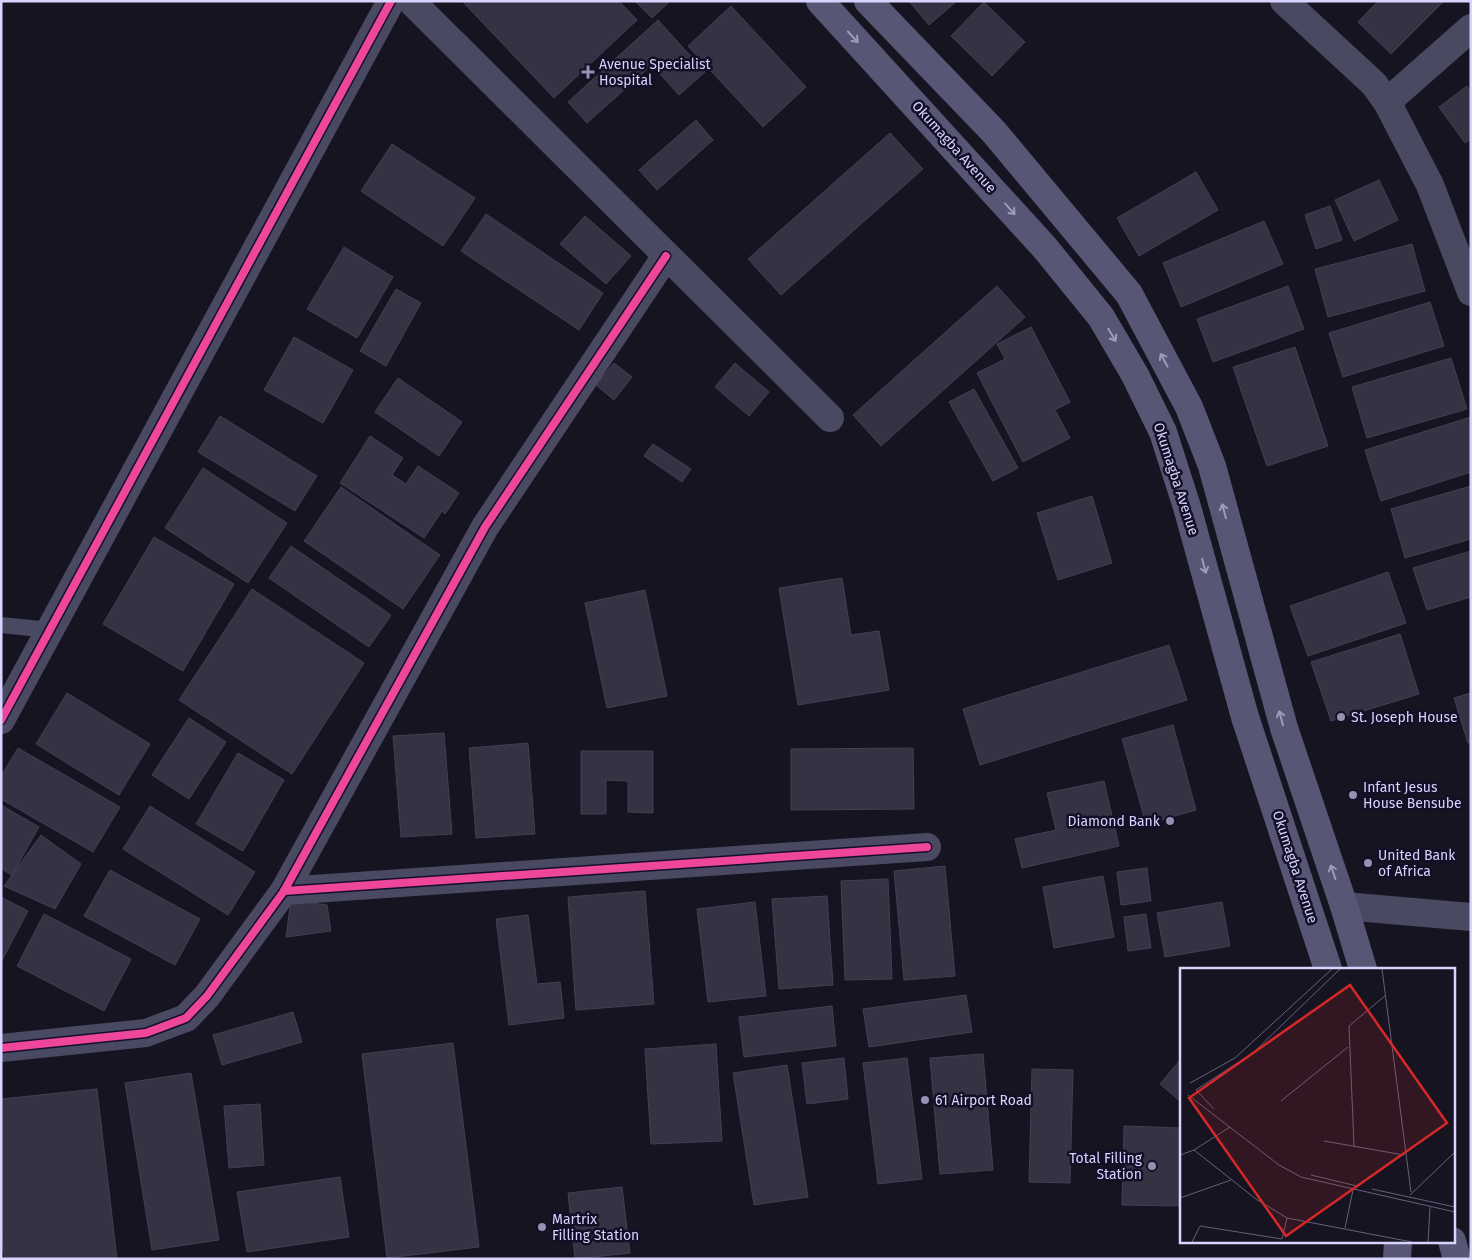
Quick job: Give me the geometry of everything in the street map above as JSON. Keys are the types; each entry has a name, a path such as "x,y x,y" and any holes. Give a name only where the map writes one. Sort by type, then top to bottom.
{"main road":[{"name":"Okumagba Avenue","path":"820,1 1045,248 1101,317 1135,375 1163,432 1181,488 1245,716 1328,968"},
{"path":"868,1 994,132 1129,294 1189,407 1212,466 1284,728 1344,906 1363,968"},
{"path":"1397,1259 1398,1242"},
{"path":"1452,1242 1457,1259"}],"street":[{"path":"1,720 391,1"},
{"path":"411,1 830,418"},
{"path":"1284,1 1374,84 1387,102 1430,185 1471,292"},
{"path":"1387,102 1471,28"},
{"path":"1,1048 146,1034 186,1018 207,996 284,891 485,527 666,256"},
{"path":"284,891 927,847"},
{"path":"1344,906 1471,916"}],"lane":[{"path":"1,625 50,630"}],"building":[{"path":"462,1 619,1 637,20 554,98"},
{"path":"635,1 670,1 652,18"},
{"path":"909,1 957,1 929,25"},
{"path":"1378,1 1444,1 1391,54 1358,22"},
{"path":"984,2 1025,42 992,76 951,36"},
{"path":"731,6 806,87 763,127 688,46"},
{"path":"658,20 705,72 679,95 652,65 587,123 568,102"},
{"path":"1467,86 1471,92 1471,139 1465,143 1439,107"},
{"path":"696,120 713,140 657,190 639,170"},
{"path":"890,133 923,169 781,295 748,259"},
{"path":"392,144 475,198 443,246 361,191"},
{"path":"1196,172 1218,210 1139,256 1117,218"},
{"path":"1379,180 1398,220 1354,241 1335,200"},
{"path":"1330,206 1342,240 1316,249 1305,215"},
{"path":"486,214 603,293 579,330 461,251"},
{"path":"585,216 631,256 606,284 560,244"},
{"path":"1264,221 1283,264 1181,307 1163,263"},
{"path":"1412,244 1425,291 1328,317 1315,269"},
{"path":"344,247 393,277 357,338 307,309"},
{"path":"997,286 1025,317 881,446 853,415"},
{"path":"1288,286 1304,329 1213,362 1197,319"},
{"path":"396,289 421,303 386,366 360,351"},
{"path":"1430,302 1444,346 1343,377 1329,333"},
{"path":"1031,327 1070,402 1055,410 1070,438 1023,462 977,373 1005,359 997,344"},
{"path":"294,337 353,370 323,423 264,390"},
{"path":"1295,347 1328,446 1267,466 1233,367"},
{"path":"1451,358 1467,409 1367,438 1352,387"},
{"path":"614,363 632,377 614,400 596,385"},
{"path":"735,363 769,392 749,416 715,387"},
{"path":"398,378 462,422 439,456 375,412"},
{"path":"974,389 1018,468 993,481 949,402"},
{"path":"220,416 317,476 295,511 198,452"},
{"path":"1471,417 1471,472 1381,501 1365,450"},
{"path":"370,436 403,458 392,475 406,484 418,466 459,493 445,514 442,511 424,538 340,483"},
{"path":"653,444 691,469 682,482 644,456"},
{"path":"203,468 287,523 248,583 165,528"},
{"path":"1471,486 1471,539 1405,558 1391,509"},
{"path":"341,487 440,555 403,609 304,541"},
{"path":"1092,496 1112,563 1058,580 1037,513"},
{"path":"154,537 234,584 183,671 103,624"},
{"path":"291,546 391,615 369,647 269,578"},
{"path":"1471,551 1471,597 1427,610 1413,568"},
{"path":"1388,572 1406,623 1308,656 1290,606"},
{"path":"842,578 851,635 879,631 889,690 798,705 779,588"},
{"path":"252,589 364,663 292,774 179,700"},
{"path":"645,590 667,696 607,708 585,603"},
{"path":"1400,634 1419,694 1331,721 1311,662"},
{"path":"1169,645 1187,700 980,765 963,709"},
{"path":"67,693 150,744 119,795 36,744"},
{"path":"1471,693 1471,742 1468,743 1454,698"},
{"path":"189,718 226,742 189,799 152,775"},
{"path":"1173,725 1196,810 1146,824 1122,739"},
{"path":"444,733 452,834 401,837 393,736"},
{"path":"528,743 535,834 476,838 469,748"},
{"path":"18,748 120,807 93,852 1,799 1,776"},
{"path":"913,748 914,809 791,810 791,749"},
{"path":"581,751 653,751 653,813 628,812 628,781 606,780 606,814 581,814"},
{"path":"238,753 284,780 243,851 196,824"},
{"path":"1104,781 1119,846 1022,868 1015,839 1056,830 1047,793"},
{"path":"1,805 39,827 12,875 1,869"},
{"path":"150,806 255,872 228,915 123,849"},
{"path":"41,835 81,864 55,909 4,886"},
{"path":"945,866 955,976 904,980 894,871"},
{"path":"1147,868 1151,901 1121,905 1117,872"},
{"path":"110,870 200,919 175,965 84,916"},
{"path":"1103,876 1114,937 1054,948 1043,887"},
{"path":"888,879 892,979 845,980 841,881"},
{"path":"645,891 654,1004 576,1010 568,897"},
{"path":"827,896 833,985 779,989 772,899"},
{"path":"1,897 28,911 1,962"},
{"path":"291,900 327,905 331,931 286,937"},
{"path":"755,902 766,996 708,1002 697,909"},
{"path":"1222,902 1230,946 1165,957 1157,913"},
{"path":"44,914 131,959 104,1011 17,966"},
{"path":"1146,914 1151,948 1128,951 1124,917"},
{"path":"528,915 537,984 560,982 564,1018 509,1025 496,919"},
{"path":"966,995 972,1032 869,1047 863,1009"},
{"path":"832,1006 836,1046 744,1057 739,1017"},
{"path":"293,1012 302,1042 222,1065 213,1035"},
{"path":"453,1043 479,1247 387,1258 362,1054"},
{"path":"716,1044 722,1141 651,1144 645,1049"},
{"path":"983,1054 993,1170 940,1174 930,1058"},
{"path":"844,1058 848,1099 807,1104 802,1063"},
{"path":"907,1058 922,1179 878,1184 863,1063"},
{"path":"1180,1060 1180,1101 1160,1084"},
{"path":"787,1065 808,1197 754,1205 733,1073"},
{"path":"1032,1069 1073,1070 1070,1183 1029,1182"},
{"path":"191,1073 219,1240 152,1250 125,1083"},
{"path":"97,1089 117,1259 5,1259 1,1230 1,1099"},
{"path":"260,1104 264,1165 229,1168 224,1106"},
{"path":"1124,1126 1180,1128 1179,1206 1122,1205"},
{"path":"340,1177 349,1237 247,1252 237,1192"},
{"path":"622,1187 630,1253 575,1259 568,1193"}],"cycle path":[{"path":"1,720 391,1"},
{"path":"1,1048 146,1033 186,1018 207,996 284,891 485,527 666,256"},
{"path":"284,891 927,847"}],"place":[{"name":"Avenue Specialist Hospital","path":"588,72"},
{"name":"St. Joseph House","path":"1341,717"},
{"name":"Infant Jesus House Bensube","path":"1353,795"},
{"name":"Diamond Bank","path":"1170,821"},
{"name":"United Bank of Africa","path":"1368,863"},
{"name":"61 Airport Road","path":"925,1100"},
{"name":"Total Filling Station","path":"1152,1166"},
{"name":"Martrix Filling Station","path":"542,1227"}]}
